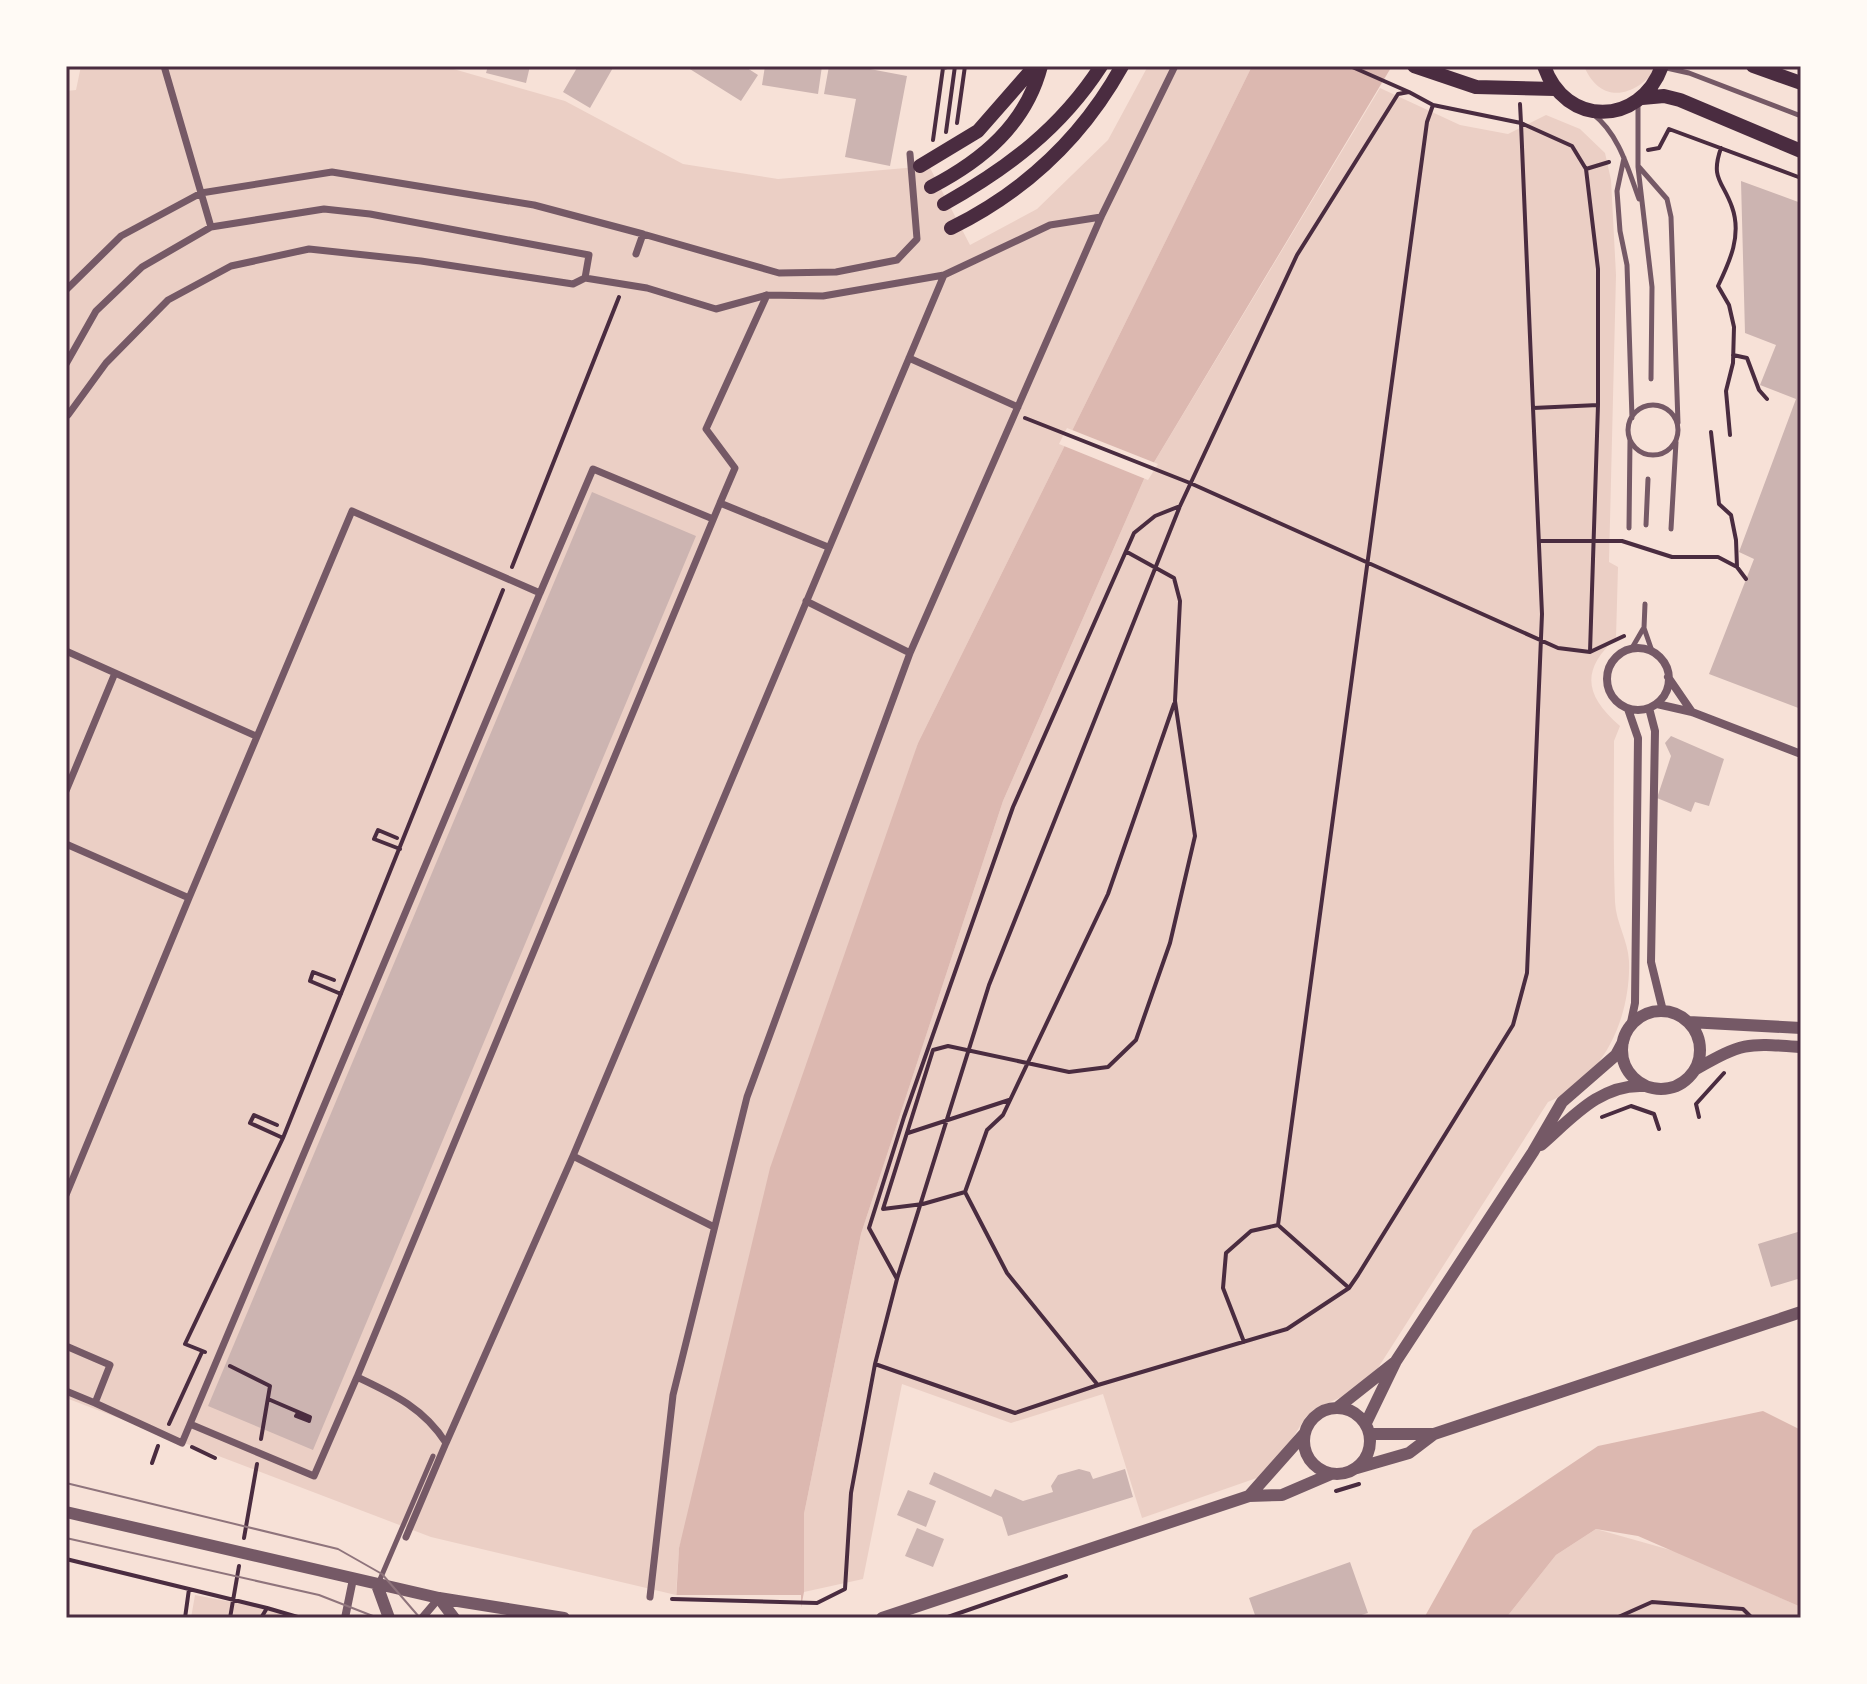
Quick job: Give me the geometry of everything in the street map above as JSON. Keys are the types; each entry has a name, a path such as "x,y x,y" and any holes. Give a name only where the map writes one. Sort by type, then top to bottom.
{"main road":[{"path":"920,166 978,131 1035,66"},
{"path":"931,187 962,171 992,147 1022,114 1041,66"},
{"path":"944,204 981,183 1054,128 1101,66"},
{"path":"951,228 986,211 1025,183 1064,147 1106,96 1122,66"},
{"path":"1544,66 1555,89 1567,100 1586,109 1616,111 1640,100 1664,96 1801,151"},
{"path":"1640,100 1657,81 1662,66"},
{"path":"1753,66 1801,83"},
{"path":"1417,67 1476,87 1555,89"}],"street":[{"path":"164,66 211,227"},
{"path":"650,1597 673,1395 747,1097 910,653 1101,217 1175,66"},
{"path":"66,290 121,236 201,193 332,172 534,205 779,273 836,272 897,260 917,239 910,154"},
{"path":"66,364 96,311 107,300 142,267 211,227 324,209 370,214 589,255 585,278"},
{"path":"67,417 106,363 168,300 231,266 309,249 421,261 573,284 585,278 647,288 716,309 767,295 823,296 944,275 1050,225 1101,217"},
{"path":"636,254 643,234"},
{"path":"406,1537 573,1156 944,275"},
{"path":"190,1424 314,1476 735,468 706,429 767,295"},
{"path":"909,358 1018,412"},
{"path":"66,1391 182,1443 593,469 713,519"},
{"path":"720,503 828,547"},
{"path":"66,1195 352,511 540,593"},
{"path":"806,601 910,653"},
{"path":"1357,1468 1369,1453 1368,1429 1396,1361 1533,1152 1562,1102 1616,1055 1630,1027 1635,1003 1638,738 1628,709 1612,696 1606,677 1614,658 1632,648 1652,651 1661,658 1668,677 1692,712"},
{"path":"66,651 256,736"},
{"path":"66,791 115,673"},
{"path":"1663,1011 1651,962 1653,706 1667,687 1668,677"},
{"path":"1628,709 1653,706 1692,712 1801,754"},
{"path":"66,844 189,898"},
{"path":"1630,1027 1639,1018 1663,1011 1689,1022 1801,1028"},
{"path":"1689,1022 1698,1037 1700,1055 1696,1069"},
{"path":"1623,1042 1623,1059 1629,1073 1644,1086"},
{"path":"1533,1152 1596,1098 1617,1088 1644,1086 1669,1089 1683,1083 1696,1069 1725,1051 1746,1044 1801,1047"},
{"path":"573,1156 714,1227"},
{"path":"882,1618 1249,1496 1282,1495 1331,1474 1347,1474 1357,1468 1409,1453 1434,1434 1801,1312"},
{"path":"66,1346 110,1365 95,1403"},
{"path":"1249,1496 1319,1413 1337,1408 1396,1361"},
{"path":"357,1377 408,1401 428,1418 446,1443"},
{"path":"1337,1408 1350,1410 1368,1429 1434,1434"},
{"path":"1305,1433 1305,1452 1310,1461 1331,1474"},
{"path":"66,1512 377,1585 564,1618"},
{"path":"345,1618 353,1579"},
{"path":"377,1585 389,1618"},
{"path":"422,1618 439,1598"},
{"path":"439,1598 454,1618"}],"lane":[{"path":"1662,66 1689,73 1801,116"},
{"path":"1640,100 1637,152 1652,287 1651,379"},
{"path":"1586,109 1606,124 1624,158 1641,206"},
{"path":"1624,158 1617,191 1627,265 1632,418 1629,528"},
{"path":"1638,167 1667,199 1671,217 1678,423 1671,529"},
{"path":"1632,418 1644,407 1660,406 1678,423"},
{"path":"1630,439 1640,451 1656,455 1664,453 1676,442"},
{"path":"1646,525 1648,479"},
{"path":"1645,604 1644,628 1652,651"},
{"path":"1632,648 1644,628"},
{"path":"377,1585 433,1456"}],"path":[{"path":"910,154 933,141 943,68 953,66 945,132 956,129 965,66"},
{"path":"1350,66 1433,105 1521,123 1572,146 1586,169 1598,269 1598,405 1590,652"},
{"path":"672,1599 817,1603 845,1589 851,1493 875,1364 897,1279 989,985 1180,506 1297,255 1398,94 1409,92"},
{"path":"1278,1225 1427,122 1433,105"},
{"path":"875,1364 1015,1413 1287,1329 1349,1288 1513,1025 1527,973 1542,614 1521,123"},
{"path":"1637,152 1659,148 1669,129 1801,178"},
{"path":"1721,148 1716,174 1732,206 1735,232 1734,251 1718,286 1729,305 1734,327 1733,355 1726,391 1730,435"},
{"path":"1586,169 1624,158"},
{"path":"1733,355 1747,358 1759,390 1767,399"},
{"path":"1533,408 1598,405"},
{"path":"1018,412 1190,483 1558,648 1590,652 1624,637 1629,627 1644,628"},
{"path":"1711,432 1719,504 1731,515 1737,567"},
{"path":"897,1279 869,1228 1013,807 1134,533 1155,516 1180,506"},
{"path":"1539,541 1622,541 1672,557 1718,557 1737,567 1746,579"},
{"path":"965,1192 923,1204 883,1209 933,1050 948,1046 1069,1072 1108,1067 1136,1040 1170,943 1195,836 1175,701 1180,601 1174,578 1127,552"},
{"path":"1098,1385 1007,1273 965,1192 987,1130 1003,1115 1108,894 1175,701"},
{"path":"397,838 378,830 374,839 400,849"},
{"path":"334,980 313,972 310,981 341,994"},
{"path":"1699,1117 1696,1104 1733,1066"},
{"path":"908,1133 1010,1099"},
{"path":"1602,1117 1631,1106 1654,1114 1659,1129"},
{"path":"277,1125 254,1115 250,1123 283,1138"},
{"path":"1278,1225 1349,1288"},
{"path":"1244,1342 1223,1288 1226,1253 1251,1231 1278,1225"},
{"path":"167,1427 203,1351"},
{"path":"268,1399 310,1417 309,1421 296,1416 298,1413 307,1417"},
{"path":"152,1463 161,1440"},
{"path":"182,1443 215,1458"},
{"path":"66,1559 301,1618"},
{"path":"185,1618 189,1589"},
{"path":"1616,1618 1652,1602 1743,1609 1752,1618"},
{"path":"261,1618 267,1608"}],"shaded area":[{"path":"81,66 443,66 565,101 683,164 778,179 929,166 970,245 1037,209 1108,140 1148,66 1252,66 918,743 679,1548 676,1595 431,1537 66,1398 66,91 76,90"},
{"path":"1252,66 1392,66 1144,479 1003,801 861,1234 804,1514 804,1592 799,1618 675,1618 679,1548 770,1168 918,743"},
{"path":"1584,66 1658,66 1640,84 1620,93 1600,88"},
{"path":"1380,88 1460,125 1508,134 1546,115 1580,129 1605,153 1611,180 1616,275 1609,562 1618,567 1616,638 1597,661 1591,682 1599,704 1620,726 1614,741 1615,902 1629,961 1625,1004 1619,1025 1610,1045 1584,1079 1548,1102 1376,1371 1351,1393 1316,1408 1305,1418 1271,1473 1142,1518 1103,1394 1011,1423 902,1384 863,1579 804,1592 804,1514 861,1234 1003,801 1144,479"},
{"path":"1763,1411 1801,1430 1801,1607 1638,1536 1596,1529 1556,1555 1506,1618 1424,1618 1473,1530 1598,1446"},
{"path":"1596,1529 1681,1553 1801,1607 1801,1618 1506,1618 1556,1555"},
{"path":"195,1595 278,1611 283,1618 191,1618"}],"pier":[{"path":"1067,428 1158,464 1148,480 1059,444"},
{"path":"672,1595 801,1595 801,1618 671,1618"}],"building":[{"path":"488,66 530,66 526,83 486,73"},
{"path":"578,66 614,66 590,108 563,92"},
{"path":"685,66 744,66 758,75 741,101"},
{"path":"765,66 822,66 818,94 762,85"},
{"path":"829,66 854,66 907,76 890,166 845,157 856,99 824,94"},
{"path":"1741,181 1801,203 1801,709 1709,674 1754,559 1739,552 1796,399 1760,385 1776,345 1745,333"},
{"path":"592,492 696,536 313,1450 208,1406"},
{"path":"1671,736 1724,759 1709,806 1695,802 1691,812 1657,798 1671,756 1665,743"},
{"path":"1801,1231 1801,1278 1771,1287 1758,1244"},
{"path":"1079,1469 1090,1472 1093,1479 1125,1469 1133,1497 1008,1536 1002,1517 929,1484 934,1472 991,1497 995,1489 1023,1501 1053,1492 1051,1486 1058,1475"},
{"path":"908,1490 936,1501 926,1527 897,1515"},
{"path":"917,1528 944,1539 933,1567 905,1556"},
{"path":"1350,1562 1368,1613 1352,1618 1256,1618 1249,1598"}],"tram line":[{"path":"66,1483 338,1549 382,1574 420,1618"},
{"path":"66,1538 319,1595 378,1618"}]}
